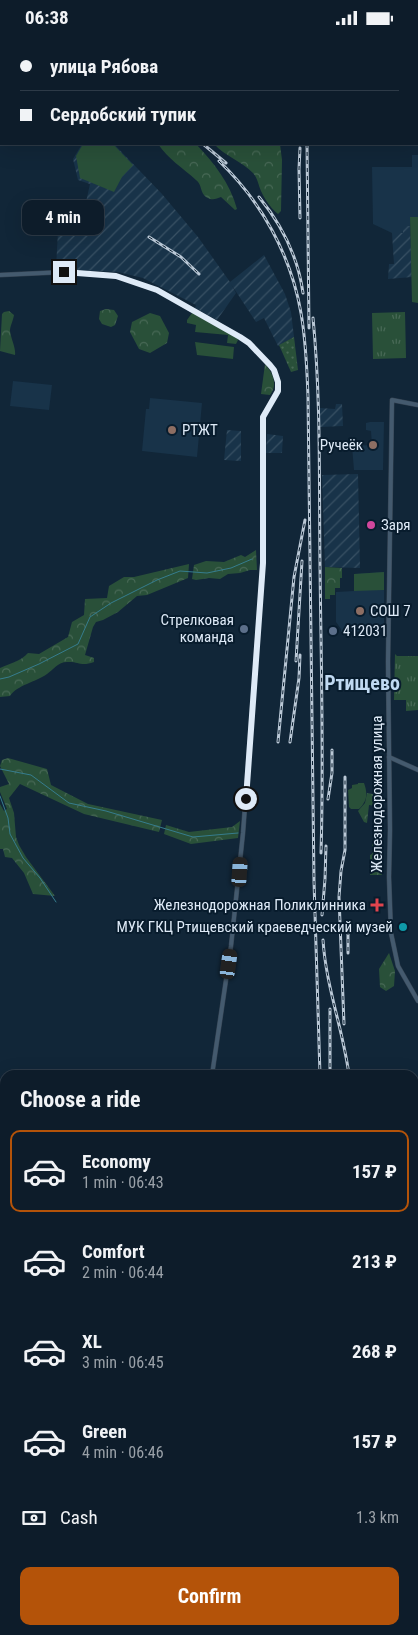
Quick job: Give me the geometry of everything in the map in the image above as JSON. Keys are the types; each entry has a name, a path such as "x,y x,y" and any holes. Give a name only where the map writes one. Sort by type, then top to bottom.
{"street":[{"path":"0,275 64,272 116,276 157,290 222,325 249,343 270,365 276,376 278,391 263,417 263,563 244,833 231,946 213,1070"},
{"name":"Железнодорожная улица","path":"418,405 392,400 388,657 391,933 398,966 418,1001"},
{"path":"389,757 418,771"}],"shaded area":[{"path":"81,145 115,145 162,194 198,237 230,282 264,255 285,294 291,312 294,337 278,346 264,318 256,322 231,284 236,293 217,320 195,308 196,305 143,278 118,272 56,269 60,224 96,229 103,209 86,202 90,184 78,180 73,159"},
{"path":"412,155 418,155 418,217 410,217 410,226 403,226 403,233 392,233 373,224 372,167 412,167"},
{"path":"403,226 410,226 412,277 388,279 389,264 394,264 392,233 403,233"},
{"path":"13,381 52,385 49,410 10,406"},
{"name":"РТЖТ","path":"150,398 202,403 197,457 142,451 146,409 149,409"},
{"path":"336,404 342,404 343,426 320,427 320,408 335,409"},
{"name":"Ручеёк","path":"384,422 383,470 354,470 352,446 372,445 371,431 366,430 366,423"},
{"path":"227,430 241,431 241,461 224,460"},
{"path":"267,434 283,436 282,453 266,453"},
{"path":"358,474 360,568 325,567 322,475"},
{"name":"СОШ 7","path":"384,572 384,629 380,629 380,631 341,632 336,622 336,592 354,591 354,574"}],"green space":[{"path":"82,145 114,145 133,165 122,177 114,192 80,178 76,156"},
{"path":"159,145 197,145 221,174 237,209 235,210 221,197 212,199 206,197 198,182"},
{"path":"215,145 280,145 282,160 281,211 278,214 264,198 253,173"},
{"path":"410,217 418,217 418,303 412,302"},
{"path":"106,309 114,310 118,316 115,325 111,327 102,324 99,319 100,311"},
{"path":"9,311 14,315 10,331 15,355 0,351 2,314"},
{"path":"405,312 406,358 373,359 372,313"},
{"path":"150,313 160,316 169,333 167,343 150,353 139,349 130,332 132,322"},
{"path":"192,313 239,338 236,344 227,343 228,335 195,332 196,325 187,323"},
{"path":"294,337 298,370 291,372 279,345"},
{"path":"195,342 234,347 233,359 197,355"},
{"path":"265,364 274,379 274,387 270,395 261,394"},
{"path":"256,550 257,570 228,574 220,579 192,579 194,565 206,561 224,562 241,555 245,557"},
{"path":"189,564 188,578 147,595 137,596 118,612 96,622 85,655 94,658 94,662 86,664 61,663 43,677 17,689 10,696 0,697 0,668 28,653 39,654 68,637 72,622 84,615 85,599 107,598 109,586 124,577 134,577"},
{"path":"325,567 342,568 340,588 335,588 335,595 330,595 330,599 325,599"},
{"path":"384,572 384,590 354,591 354,574"},
{"path":"395,654 397,656 418,656 418,710 406,711 406,700 394,700"},
{"path":"8,758 47,769 51,785 88,804 162,820 159,832 84,814 20,784 9,798 14,813 16,837 26,857 55,896 33,894 24,873 12,858 5,857 3,849 0,849 0,804 4,811 7,809 0,792 0,787 9,784 0,766 2,760"},
{"path":"364,783 366,797 359,809 351,809 349,807 348,790 352,788 352,785"},
{"path":"367,793 377,795 377,797 382,795 382,812 375,811 375,806 369,805 367,823 364,822 358,811 365,803"},
{"path":"240,821 238,838 191,844 164,834 166,825 189,832 232,827"},
{"path":"372,843 382,843 382,875 370,875"},
{"path":"389,953 395,971 394,986 386,991 380,987 379,969"}],"waterway":[{"path":"0,679 39,664 78,644 90,617 111,603 157,580 180,571 207,573 231,568 252,559"},
{"path":"0,769 31,775 69,803 106,811 193,837 238,833"},
{"path":"0,796 8,818 10,834 23,858 40,878 56,902"}],"railway":[{"path":"204,145 226,163"},
{"path":"307,145 309,328"},
{"path":"300,148 300,218"},
{"path":"219,161 248,193 261,211 282,250 296,291 304,334 308,397 314,881 320,1070"},
{"path":"259,197 275,219 288,242 301,280 303,293"},
{"path":"149,237 181,257 199,274"},
{"path":"313,318 319,441 322,745 321,853"},
{"path":"278,742 294,577 305,520"},
{"path":"296,661 302,561"},
{"path":"290,742 299,678 300,655"},
{"path":"328,799 332,773 332,750"},
{"path":"344,1024 339,897 345,850 345,777"},
{"path":"322,915 326,846"},
{"path":"348,923 348,953"},
{"path":"323,940 327,974 348,1070"},
{"path":"330,1009 330,1070"}],"place":[{"name":"РТЖТ","path":"172,430"},
{"name":"Ручеёк","path":"373,445"},
{"name":"Заря","path":"371,525"},
{"name":"СОШ 7","path":"360,611"},
{"name":"Стрелковая команда","path":"244,629"},
{"name":"412031","path":"333,631"},
{"name":"Железнодорожная Поликлинника","path":"377,905"},
{"name":"МУК ГКЦ Ртищевский краеведческий музей","path":"403,927"}],"district":[{"name":"Ртищево","path":"362,683"}],"route":[{"path":"64,272 116,276 157,290 222,325 249,343 274,370 278,382 278,391 263,417 263,563 246,799"}]}
